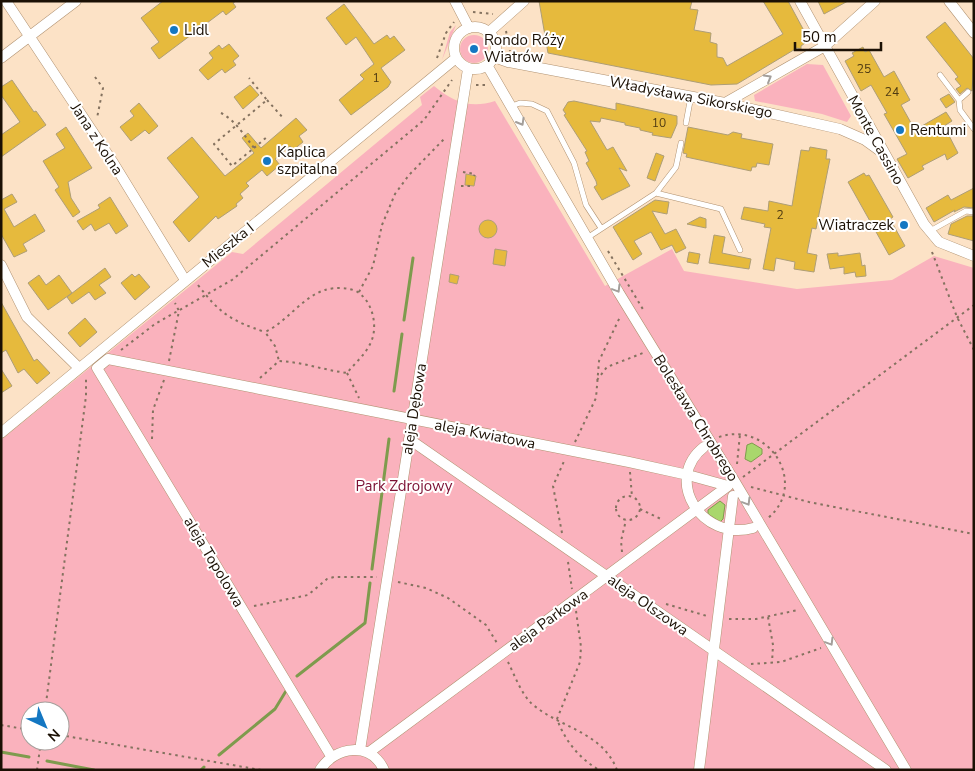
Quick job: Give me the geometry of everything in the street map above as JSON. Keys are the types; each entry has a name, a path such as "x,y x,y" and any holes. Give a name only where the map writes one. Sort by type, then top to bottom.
{"street":[{"name":"Jana z Kolna","path":"6,1 188,278"},
{"path":"1,58 76,1"},
{"path":"455,1 469,28"},
{"name":"Monte Cassino","path":"800,1 883,153 930,231 939,242 974,256"},
{"path":"725,103 825,46 875,1"},
{"path":"949,1 974,34"},
{"path":"488,33 519,3"},
{"path":"469,28 479,28 488,33 494,41 490,61 480,68 468,68 456,58 454,47 456,38 469,28"},
{"name":"Mieszka I","path":"1,433 82,372 188,278 456,58"},
{"name":"Władysława Sikorskiego","path":"490,61 508,62 691,96 840,129 865,140 883,153"},
{"name":"Bolesława Chrobrego","path":"490,61 512,106 587,238 906,770"},
{"name":"aleja Dębowa","path":"364,751 387,579 468,68"},
{"path":"1,265 27,318 82,372"},
{"name":"aleja Kwiatowa","path":"108,359 629,462 688,475 731,491"},
{"name":"aleja Topolowa","path":"108,359 97,368 331,756"},
{"name":"aleja Olszowa","path":"409,439 713,652 886,770"},
{"path":"704,446 694,459 688,475 689,495 696,510 710,524 729,530 753,528"},
{"path":"699,770 729,530 731,491"},
{"name":"aleja Parkowa","path":"364,751 503,652 696,510 731,491"},
{"path":"320,770 331,756 350,749 364,751 376,758 384,770"}],"lane":[{"path":"940,75 959,100 960,110 974,129"},
{"path":"959,100 968,92"},
{"path":"686,122 691,96"},
{"path":"512,106 520,103 532,104 546,111 574,163 586,205 601,228"},
{"path":"587,238 656,193 676,167 682,144"},
{"path":"656,193 720,209 740,250"},
{"path":"930,231 966,211 974,212"}],"path":[{"path":"89,126 96,120 104,88 95,77"},
{"path":"250,78 284,120"},
{"path":"108,359 155,324 232,280 424,120 452,80"},
{"path":"267,100 214,144 232,166 268,136"},
{"path":"221,113 228,116 254,148"},
{"path":"359,292 373,266 382,225 395,194 409,175 447,136"},
{"path":"464,172 474,174 474,176"},
{"path":"461,186 472,186"},
{"path":"932,252 957,317 974,350"},
{"path":"188,278 228,318 265,332 275,346 279,361"},
{"path":"265,332 282,322 318,293 334,288 359,292 372,314 374,332 368,349 347,373"},
{"path":"153,445 153,410 167,371 179,311 173,301"},
{"path":"743,477 974,305"},
{"path":"599,770 579,756 566,738 558,719 579,669 582,654 566,548 553,486 594,403 599,361 623,311"},
{"path":"596,381 608,367 647,352"},
{"path":"249,388 279,361 298,362 327,371 347,373"},
{"path":"46,701 86,396 82,372"},
{"path":"347,373 364,410"},
{"path":"736,466 740,434"},
{"path":"719,437 740,434 757,438 775,453 784,473 783,495 779,506 768,519"},
{"path":"629,462 632,496"},
{"path":"748,486 783,495 974,534"},
{"path":"626,519 617,515 616,507 626,497 632,496 639,501 640,509"},
{"path":"624,564 621,541 626,519 640,509"},
{"path":"640,509 660,518 672,528"},
{"path":"242,608 300,598 314,592 327,579 334,577 358,576 387,579 426,588 448,598 486,625 528,699 558,719 599,742 610,754 617,770"},
{"path":"768,617 773,645 772,662"},
{"path":"731,664 772,662 803,656 824,647"},
{"path":"1,725 20,728"},
{"path":"70,737 261,770"},
{"path":"38,770 40,751"}],"green space":[{"path":"456,25 442,60 450,32"},
{"path":"474,35 484,39 488,49 484,59 474,63 464,59 460,49 464,39"},
{"path":"807,64 823,65 851,116 847,122 822,114 755,101 754,95"},
{"name":"Park Zdrojowy","path":"434,86 455,100 470,104 495,101 605,286 672,249 684,271 797,289 892,280 934,256 974,268 974,770 1,770 1,440 232,252 243,254 422,105 420,97"}],"shaded area":[{"path":"752,443 762,449 762,454 751,462 745,459 747,445"},
{"path":"720,501 725,505 723,519 720,522 708,514 708,510"}],"building":[{"name":"Lidl","path":"163,1 236,1 233,3 236,7 226,15 223,11 159,59 151,48 159,42 141,18"},
{"path":"539,1 692,1 690,9 698,10 694,30 711,33 710,42 717,44 717,57 723,58 727,66 783,34 763,1 788,1 809,40 801,46 801,49 797,48 737,84 711,85 548,53"},
{"path":"818,1 848,1 824,14"},
{"path":"344,4 374,44 387,35 390,39 394,36 405,50 381,68 391,82 388,87 351,115 339,100 364,79 360,75 374,64 356,37 346,45 326,18"},
{"path":"945,22 974,59 972,91 967,88 960,94 956,89 961,86 955,79 958,77 926,37"},
{"path":"229,44 239,56 233,61 236,65 225,73 222,69 208,80 199,70 213,58 209,53 219,45 222,49"},
{"path":"863,47 865,52 869,50 884,77 894,71 910,100 901,105 915,130 946,112 952,121 944,126 958,153 947,160 945,154 922,166 924,169 908,178 897,159 907,154 884,114 887,113 871,85 861,91 845,61 854,56 852,53"},
{"path":"12,80 34,112 36,111 46,125 1,157 1,135 20,122 1,95 1,87"},
{"path":"250,85 259,95 243,109 234,97"},
{"path":"949,94 955,102 946,108 940,99"},
{"path":"574,101 616,110 616,103 677,116 677,124 671,138 652,135 653,133 625,125 625,123 601,118 600,122 590,121 607,150 613,147 627,171 619,168 630,186 602,200 594,187 597,185 596,181 586,163 589,161 585,152 587,151 564,115 566,114 563,110 568,102"},
{"path":"139,103 158,126 149,134 145,130 131,141 120,127 134,116 130,111"},
{"path":"296,118 307,130 299,136 303,142 293,150 290,146 275,159 280,165 267,176 262,170 246,183 249,186 240,194 243,198 236,204 237,206 218,219 216,216 189,242 173,222 199,197 167,158 192,137 225,176 254,153 242,138 248,133 261,148"},
{"path":"66,127 92,168 68,182 71,198 80,212 73,217 55,190 59,187 43,161 65,148 56,134"},
{"path":"688,127 728,135 733,132 742,134 741,138 773,144 769,165 757,163 756,167 752,167 751,171 686,157 687,154 683,153"},
{"path":"810,147 827,150 826,159 830,159 816,229 812,228 807,253 817,255 814,272 794,269 795,262 776,258 774,271 763,269 771,228 764,227 765,224 741,219 744,207 768,211 769,201 792,206 801,150 809,151"},
{"path":"656,153 664,156 655,181 647,178"},
{"path":"864,173 866,176 869,175 893,217 890,219 905,246 889,255 848,182"},
{"path":"466,174 476,176 474,186 465,185"},
{"path":"974,188 974,208 964,207 954,212 955,210 934,222 926,208 948,195 951,200"},
{"path":"12,194 17,202 4,209 14,227 35,214 45,231 23,244 27,251 14,257 1,234 1,200"},
{"path":"110,197 128,226 116,234 109,223 95,231 91,224 83,230 77,221 100,208 98,205"},
{"path":"655,200 669,202 667,214 652,211 665,234 676,229 686,248 676,253 672,245 661,250 651,232 634,241 642,254 633,260 613,227"},
{"path":"967,216 974,216 974,241 948,234 951,224"},
{"path":"700,217 706,219 706,228 687,224"},
{"path":"488,220 494,223 497,229 494,235 488,238 482,235 479,229 482,223"},
{"path":"714,235 725,237 722,253 751,259 749,269 709,263"},
{"path":"495,249 507,251 505,266 493,264"},
{"path":"689,252 700,254 698,264 687,262"},
{"path":"838,253 838,256 860,253 862,266 865,265 866,276 856,277 855,272 844,274 844,267 830,269 827,254"},
{"path":"105,268 111,277 99,285 106,293 95,300 89,292 72,304 67,297"},
{"path":"132,274 135,277 139,274 150,287 135,300 121,283"},
{"path":"450,274 459,276 457,284 449,282"},
{"path":"39,275 46,285 59,275 72,293 48,310 28,283"},
{"path":"1,302 34,361 37,359 50,373 37,384 24,369 18,373 6,350 1,353"},
{"path":"85,318 97,332 80,347 68,333"},
{"path":"1,369 12,386 1,393"}],"waterway":[{"path":"404,320 413,258"},
{"path":"394,391 402,334"},
{"path":"372,569 389,439"},
{"path":"297,676 365,623 370,583"},
{"path":"219,755 275,709 286,691"},
{"path":"1,752 29,757"},
{"path":"47,761 94,770"},
{"path":"201,770 204,767"}],"place":[{"name":"Lidl","path":"174,30"},
{"name":"Rondo Róży Wiatrów","path":"474,49"},
{"name":"Rentumi","path":"900,130"},
{"name":"Kaplica szpitalna","path":"267,161"},
{"name":"Wiatraczek","path":"904,225"}]}
